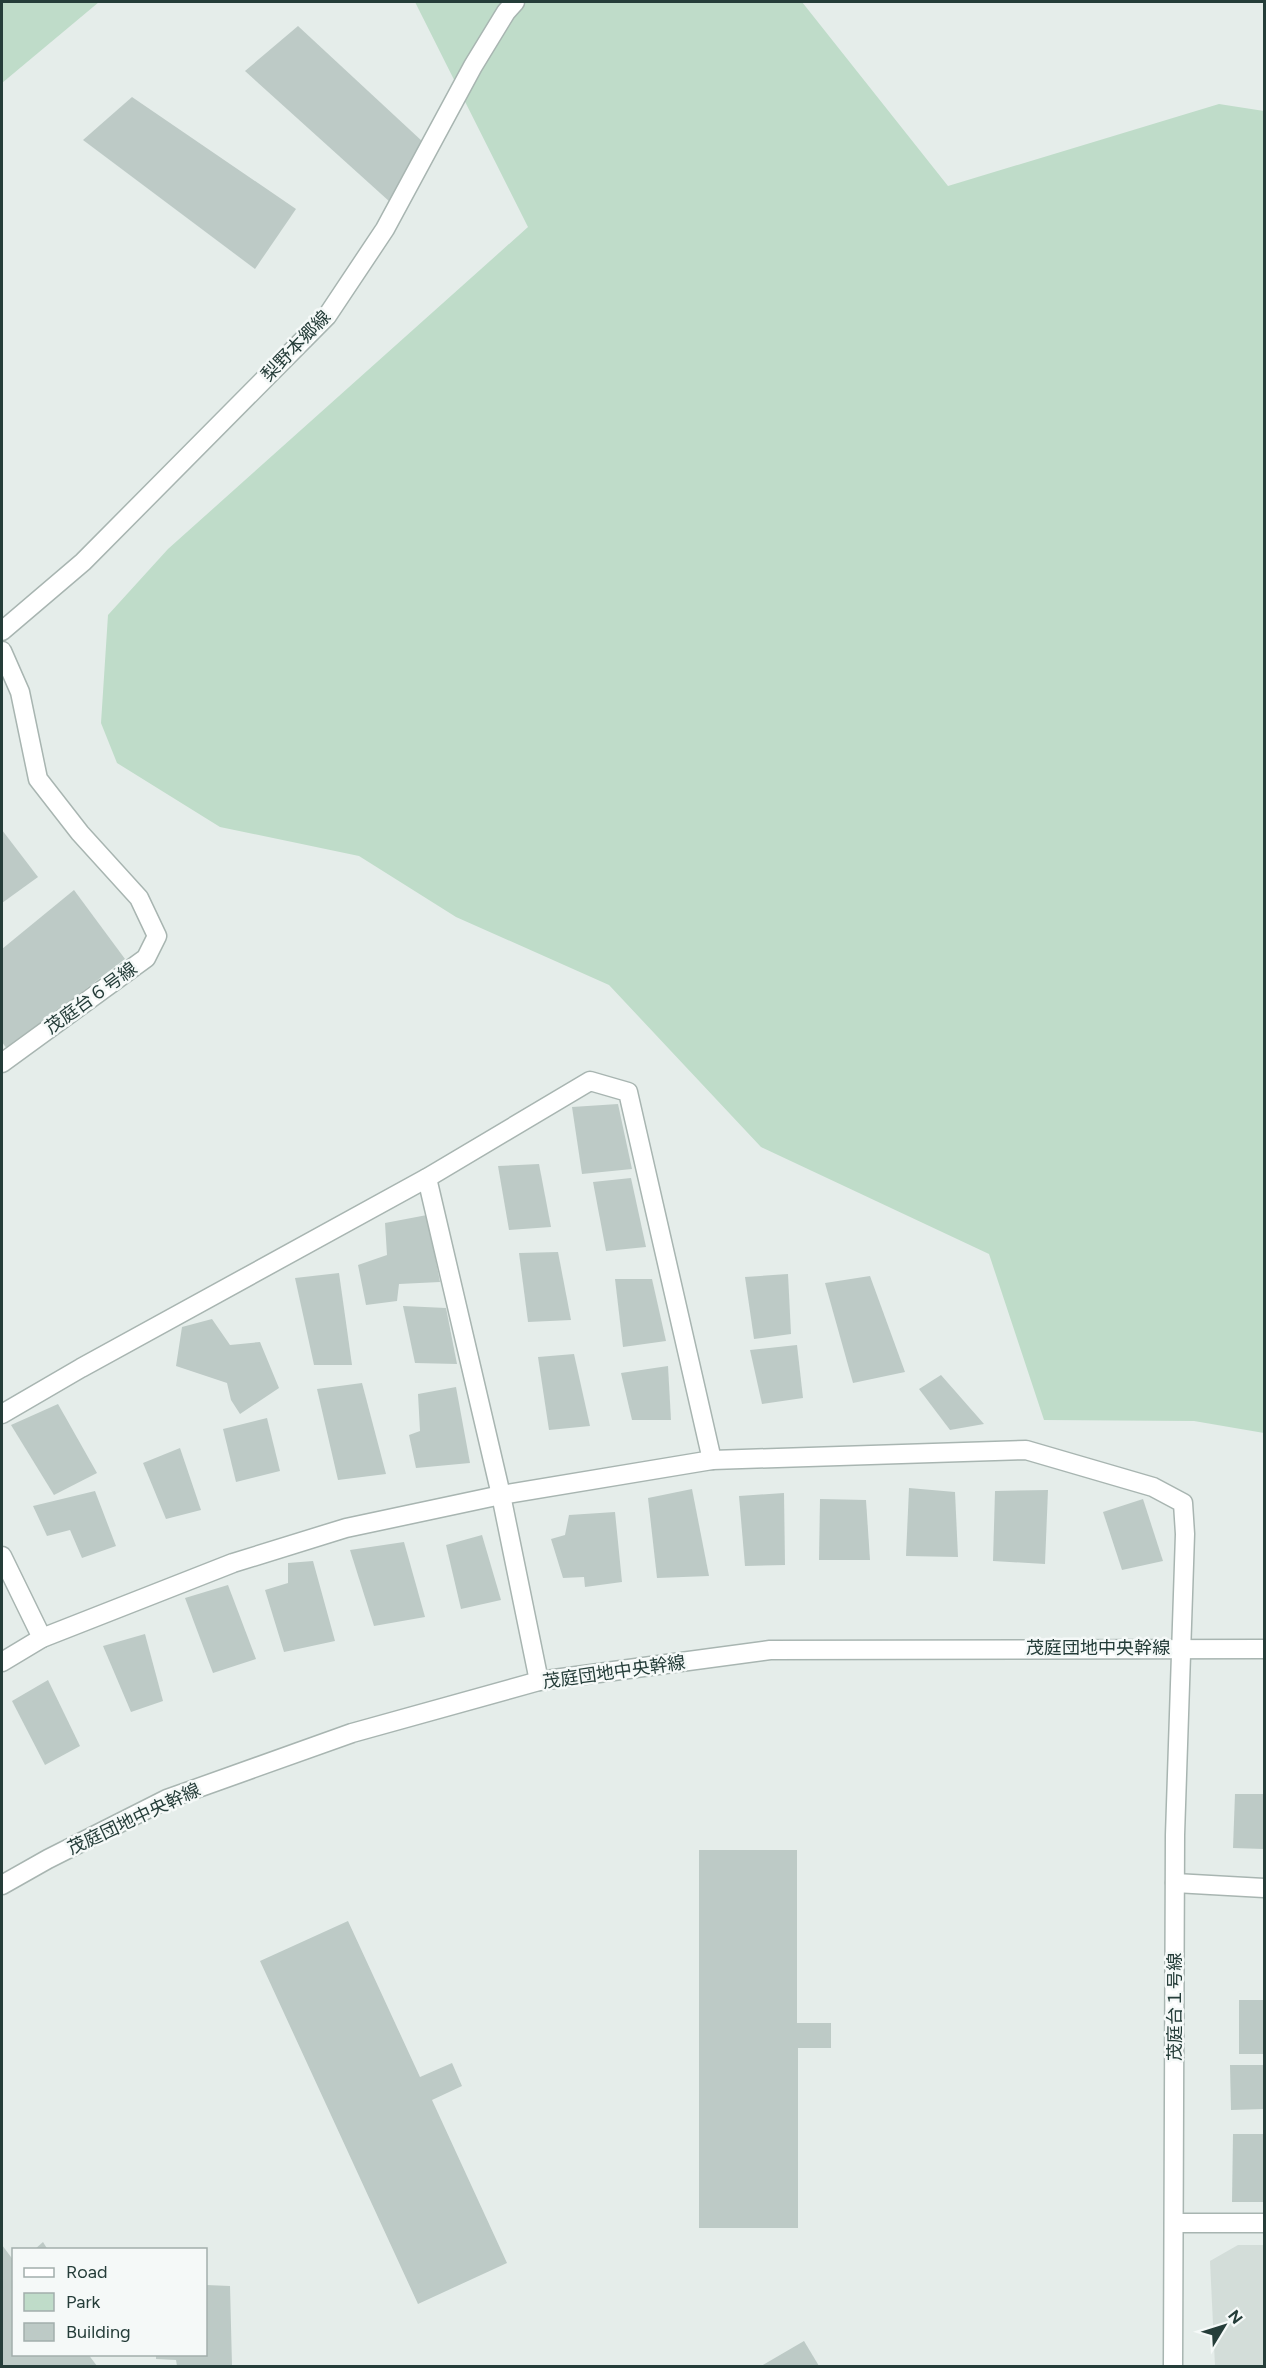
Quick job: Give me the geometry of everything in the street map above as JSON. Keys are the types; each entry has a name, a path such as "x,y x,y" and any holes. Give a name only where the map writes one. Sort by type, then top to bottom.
{"street":[{"name":"梨野本郷線","path":"2,631 83,562 327,316 385,228 473,66 506,12 515,2"},
{"name":"茂庭台６号線","path":"2,651 21,692 38,779 80,833 140,898 157,936 146,957 2,1063"},
{"path":"2,1414 81,1368 427,1178 590,1082 628,1092 712,1460 501,1495 346,1528 233,1563 42,1638 2,1662"},
{"path":"427,1178 501,1495 539,1681"},
{"name":"茂庭台１号線","path":"712,1460 1026,1450 1153,1487 1183,1503 1185,1534 1175,1883 1173,2367"},
{"path":"2,1556 42,1638"},
{"name":"茂庭団地中央幹線","path":"2,1885 167,1799 352,1733 539,1681 770,1650 1264,1649"},
{"path":"1175,1883 1264,1888"},
{"path":"1174,2223 1264,2223"}],"shaded area":[{"path":"1238,2245 1264,2245 1264,2366 1215,2366 1210,2261"}],"green space":[{"path":"2,2 99,2 2,83"},
{"path":"415,2 802,2 948,186 1219,104 1264,111 1264,1433 1194,1421 1044,1420 989,1254 761,1147 609,985 456,917 359,856 220,827 117,763 101,723 108,615 168,549 528,227"}],"building":[{"path":"298,26 423,142 390,202 245,71"},
{"path":"132,97 296,209 255,269 83,140"},
{"path":"2,830 38,877 2,903"},
{"path":"74,890 125,959 7,1049 2,1042 2,949"},
{"path":"618,1104 632,1169 582,1174 572,1107"},
{"path":"539,1164 551,1227 509,1230 498,1166"},
{"path":"631,1178 646,1247 606,1251 593,1182"},
{"path":"427,1215 440,1282 399,1284 397,1301 366,1305 358,1265 387,1255 385,1223"},
{"path":"558,1252 571,1320 528,1322 519,1253"},
{"path":"339,1273 352,1365 314,1365 295,1278"},
{"path":"788,1274 791,1334 754,1339 745,1277"},
{"path":"870,1276 905,1372 853,1383 825,1283"},
{"path":"615,1279 652,1279 666,1341 623,1347"},
{"path":"403,1306 446,1308 457,1364 415,1363"},
{"path":"212,1319 230,1345 260,1342 279,1388 240,1414 231,1400 227,1383 176,1366 182,1327"},
{"path":"797,1345 803,1398 762,1404 750,1350"},
{"path":"574,1354 590,1426 549,1430 538,1357"},
{"path":"668,1366 671,1420 632,1420 621,1373"},
{"path":"941,1375 984,1424 950,1430 919,1389"},
{"path":"362,1383 386,1474 338,1480 317,1389"},
{"path":"456,1387 470,1463 416,1468 409,1435 420,1431 418,1394"},
{"path":"58,1404 97,1473 54,1495 11,1425"},
{"path":"267,1418 280,1471 236,1482 223,1429"},
{"path":"180,1448 201,1510 166,1519 143,1463"},
{"path":"909,1488 955,1492 958,1557 906,1556"},
{"path":"692,1489 709,1576 657,1578 648,1498"},
{"path":"1048,1490 1045,1564 993,1561 995,1491"},
{"path":"95,1491 116,1546 82,1558 70,1530 47,1536 33,1506"},
{"path":"784,1493 785,1565 745,1566 739,1496"},
{"path":"820,1499 866,1500 870,1560 819,1560"},
{"path":"1143,1499 1163,1561 1122,1570 1103,1512"},
{"path":"615,1512 622,1582 585,1587 584,1577 563,1578 551,1539 565,1535 569,1515"},
{"path":"482,1535 501,1600 461,1609 446,1545"},
{"path":"404,1542 425,1617 374,1626 350,1550"},
{"path":"313,1561 335,1641 284,1652 265,1590 288,1583 288,1563"},
{"path":"228,1585 256,1659 213,1673 185,1598"},
{"path":"145,1634 163,1701 131,1712 103,1646"},
{"path":"48,1680 80,1746 45,1765 12,1701"},
{"path":"1235,1794 1264,1794 1264,1849 1233,1848"},
{"path":"699,1850 797,1850 797,2023 831,2023 831,2048 798,2048 798,2228 699,2228"},
{"path":"348,1921 420,2077 452,2063 462,2086 432,2100 507,2263 418,2304 260,1961"},
{"path":"1239,2000 1264,2000 1264,2054 1239,2054"},
{"path":"1230,2065 1264,2065 1264,2109 1231,2110"},
{"path":"1233,2134 1264,2134 1264,2202 1232,2202"},
{"path":"43,2242 47,2248 36,2248"},
{"path":"2,2245 12,2258 12,2356 90,2356 97,2366 2,2366"},
{"path":"207,2285 230,2286 232,2366 177,2366 176,2360 156,2359 156,2356 207,2356"},
{"path":"804,2341 819,2366 761,2366"}]}
